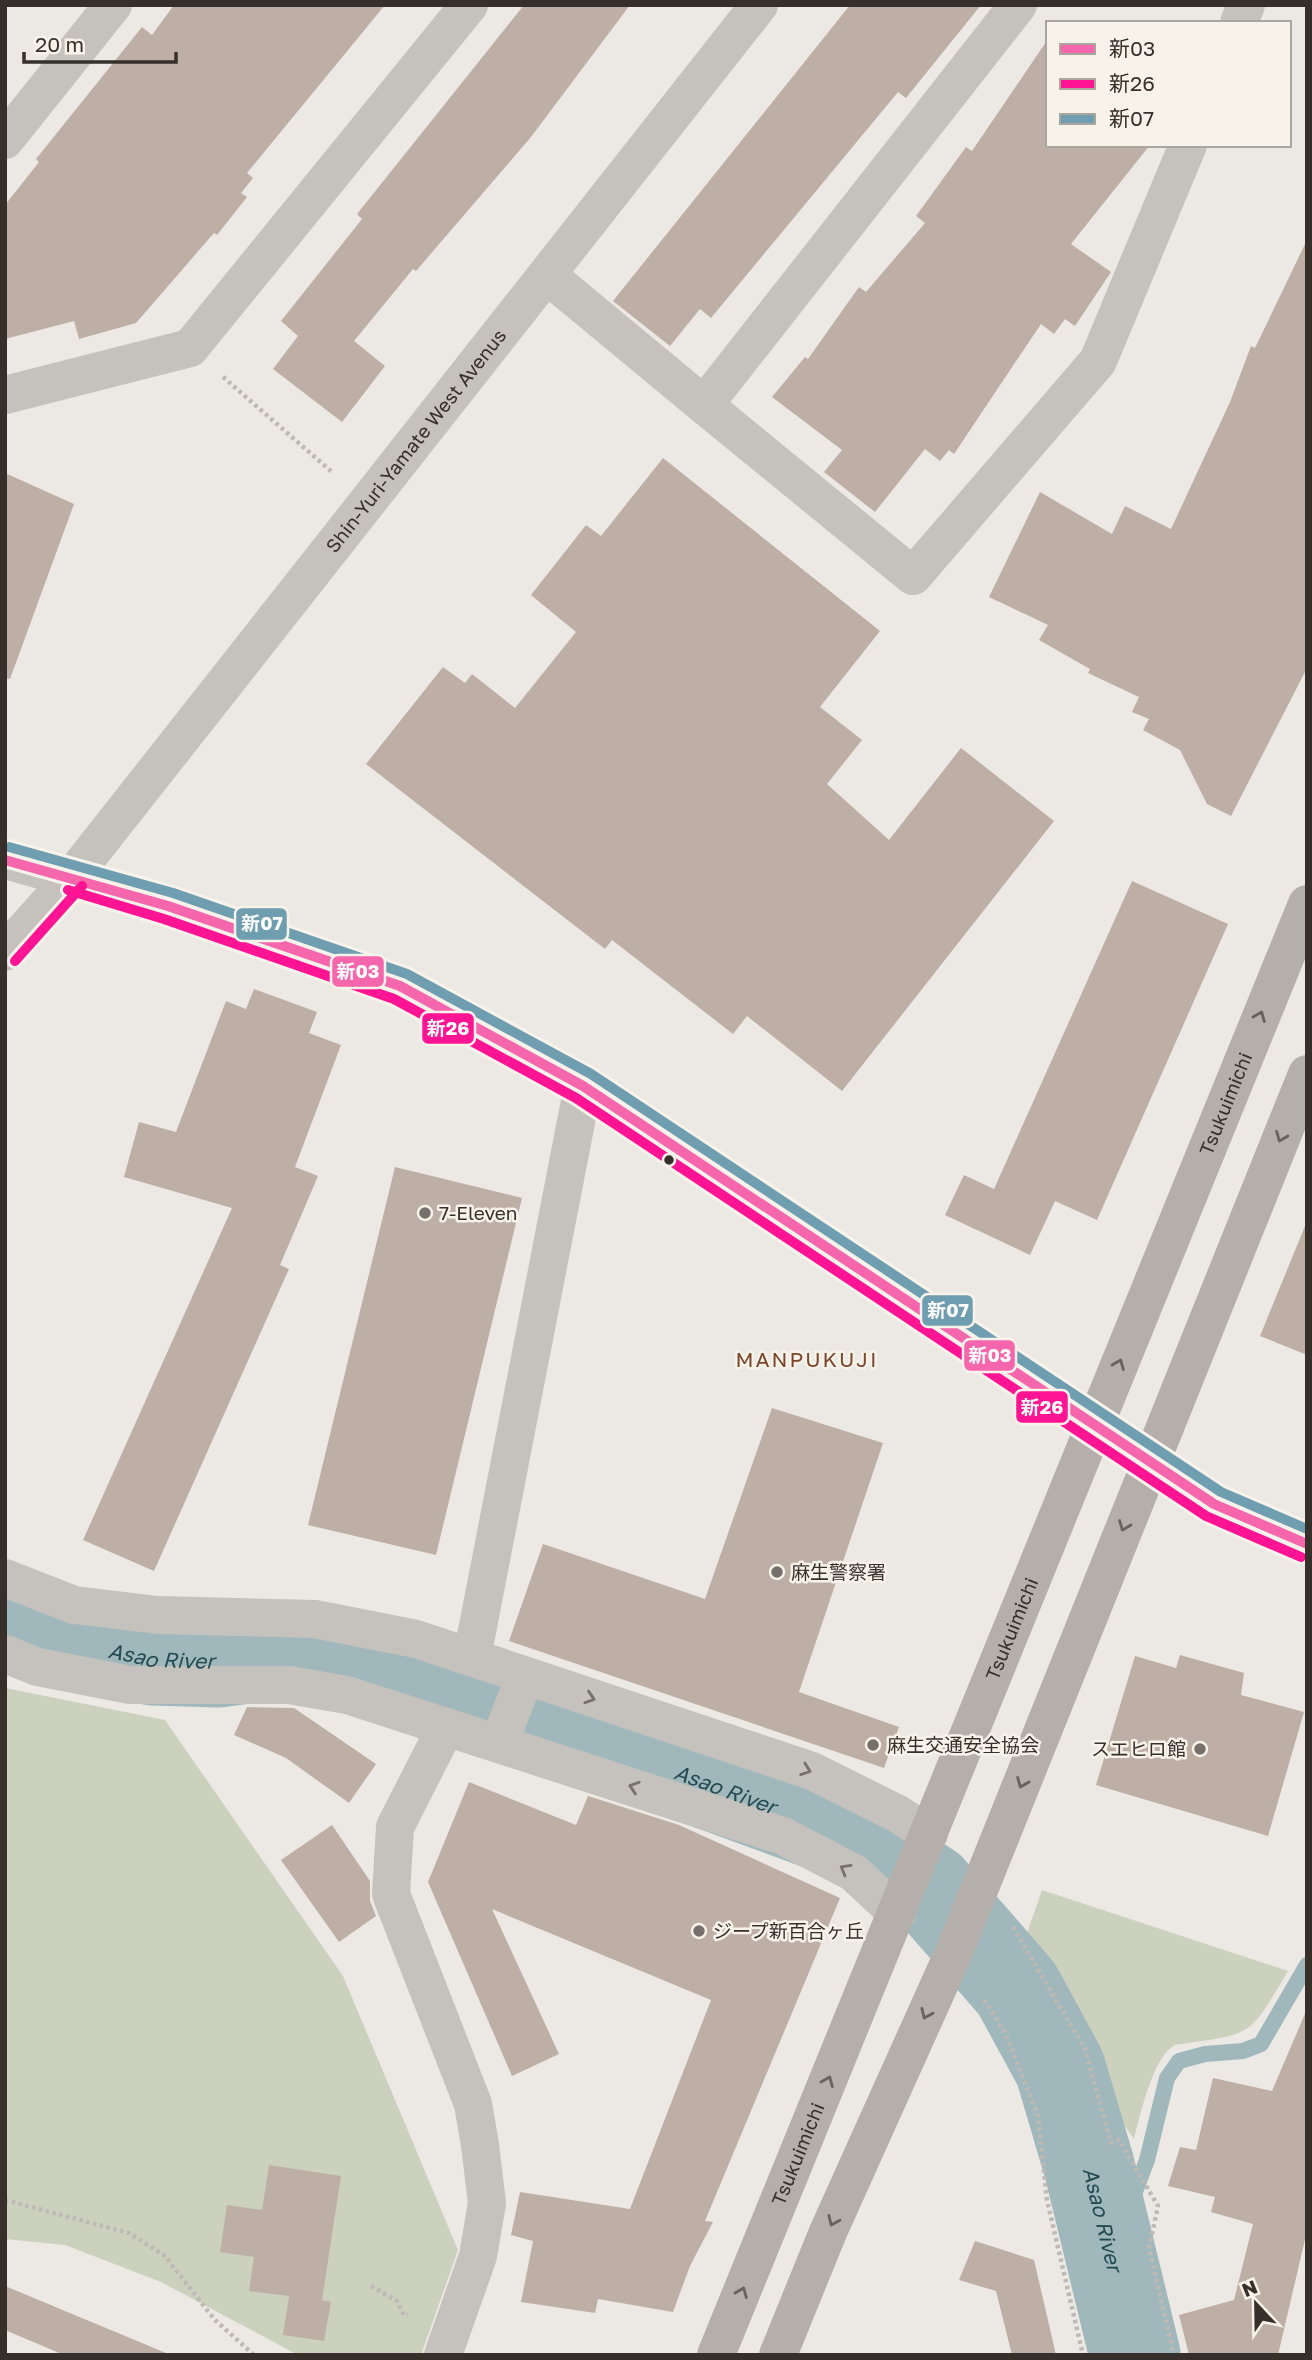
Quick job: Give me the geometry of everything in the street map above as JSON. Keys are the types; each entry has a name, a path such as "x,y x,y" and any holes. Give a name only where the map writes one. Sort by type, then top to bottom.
{"main road":[{"name":"Tsukuimichi","path":"716,2355 1055,1529 1093,1427 1307,905"},
{"path":"778,2355 828,2232 954,1952 1307,1074"}],"street":[{"path":"5,140 113,5"},
{"path":"5,395 190,348 469,5"},
{"name":"Shin-Yuri-Yamate West Avenus","path":"5,952 72,877 759,5"},
{"path":"704,405 1018,5"},
{"path":"547,275 913,576 1098,361 1187,147"},
{"path":"5,860 167,906 400,986 583,1086 1010,1368 1093,1427 1214,1504 1307,1544"},
{"path":"472,1657 583,1086"},
{"path":"5,1578 74,1605 158,1615 315,1619 416,1639 472,1657 522,1683 812,1771 898,1814 925,1844"},
{"path":"5,1654 38,1667 130,1685 289,1685 347,1695 446,1727 501,1738 783,1836 854,1873 898,1910"},
{"path":"501,1738 522,1683"},
{"path":"443,2355 478,2256 486,2203 480,2145 473,2104 391,1894 395,1827 446,1727"}],"path":[{"path":"190,348 366,503"},
{"path":"1012,1925 1085,2049 1111,2143 1119,2140 1158,2206 1149,2248 1174,2355"},
{"path":"983,1999 1004,2032 1038,2116 1047,2200 1083,2355"},
{"path":"5,2200 129,2233 165,2256 215,2320 254,2355"}],"green space":[{"path":"5,1688 165,1720 343,1976 458,2250 421,2355 298,2355 161,2282 65,2245 5,2239"},
{"path":"1042,1890 1288,1971 1264,2010 1255,2022 1245,2029 1234,2035 1175,2045 1167,2051 1148,2087 1134,2139 1113,2109 1080,2021 1027,1933"}],"building":[{"path":"174,5 385,5 247,173 253,178 241,193 247,197 217,235 214,233 136,323 79,339 74,321 5,339 5,205 39,162 36,159 142,27 152,35"},
{"path":"524,5 630,5 531,137 416,271 413,269 354,341 385,366 342,422 273,369 298,336 281,321 362,219 357,214"},
{"path":"850,5 981,5 906,98 898,92 711,318 700,309 670,346 613,301"},
{"path":"1046,42 1046,147 1148,147 1071,244 1111,272 1075,326 1065,319 1054,334 1041,324 954,454 949,450 940,461 925,449 875,512 824,472 842,450 772,397 805,357 808,359 859,287 866,292 925,223 916,216 966,147 972,151"},
{"path":"1307,240 1307,668 1231,816 1207,804 1180,750 1143,730 1149,719 1132,712 1139,697 1088,673 1090,669 1039,640 1048,625 989,597 1040,492 1112,534 1125,506 1171,529 1230,402 1251,346 1255,348"},
{"path":"663,458 880,631 820,707 862,740 827,784 889,840 961,748 1054,821 842,1091 747,1016 733,1034 612,940 605,949 366,764 443,667 465,683 472,674 515,708 576,632 531,595 586,525 601,536"},
{"path":"5,473 74,504 10,679 5,678"},
{"path":"1132,881 1228,924 1097,1220 1055,1201 1030,1255 945,1215 964,1175 994,1189"},
{"path":"254,989 317,1012 309,1033 341,1045 295,1167 318,1176 280,1265 289,1269 154,1571 83,1540 232,1208 124,1177 139,1122 176,1132 226,1001 246,1009"},
{"path":"395,1167 522,1198 436,1555 308,1525"},
{"path":"1307,1226 1307,1355 1260,1336"},
{"name":"麻生警察署","path":"772,1408 883,1443 799,1692 899,1727 884,1768 509,1641 543,1544 705,1599"},
{"name":"スエヒロ館","path":"1180,1655 1244,1673 1241,1695 1304,1712 1268,1836 1096,1785 1135,1656 1176,1668"},
{"path":"247,1707 294,1708 376,1764 349,1803 286,1758 234,1735"},
{"path":"469,1782 576,1825 588,1796 679,1825 840,1898 705,2221 713,2222 690,2266 673,2312 598,2299 595,2313 521,2302 533,2241 511,2235 520,2192 630,2209 711,2000 492,1909 559,2054 512,2076 428,1882"},
{"path":"332,1825 370,1881 370,1901 376,1916 339,1942 281,1860"},
{"path":"1307,2009 1307,2231 1278,2355 1189,2355 1179,2315 1234,2300 1253,2224 1211,2212 1215,2197 1168,2186 1180,2147 1196,2150 1213,2078 1272,2091"},
{"path":"269,2165 341,2176 322,2300 331,2302 324,2341 283,2335 289,2296 249,2291 254,2257 220,2252 227,2205 262,2210"},
{"path":"975,2241 1034,2260 1056,2355 1012,2355 996,2291 959,2280"},
{"path":"5,2286 166,2353 64,2355 5,2330"}],"waterway":[{"name":"Asao River","path":"5,1623 35,1635 153,1660 219,1662 299,1651 390,1667 845,1834 930,1889 1017,1989 1060,2068 1089,2166 1135,2355"},
{"path":"1111,2255 1147,2160 1167,2078 1179,2061 1205,2054 1243,2051 1261,2044 1307,1965"}],"transit line":[{"name":"新07","path":"9,847 173,893 407,974 591,1074 1221,1492 1307,1529"},
{"name":"新03","path":"5,860 168,906 400,986 583,1086 1214,1504 1307,1544"},
{"name":"新26","path":"15,961 82,886"},
{"name":"新26","path":"68,890 164,919 394,999 576,1098 1206,1516 1301,1557"}],"place":[{"name":"7-Eleven","path":"425,1213"},
{"name":"麻生警察署","path":"777,1572"},
{"name":"麻生交通安全協会","path":"873,1745"},
{"name":"スエヒロ館","path":"1200,1749"},
{"name":"ジープ新百合ヶ丘","path":"699,1931"}],"district":[{"name":"MANPUKUJI","path":"807,1360"}]}
